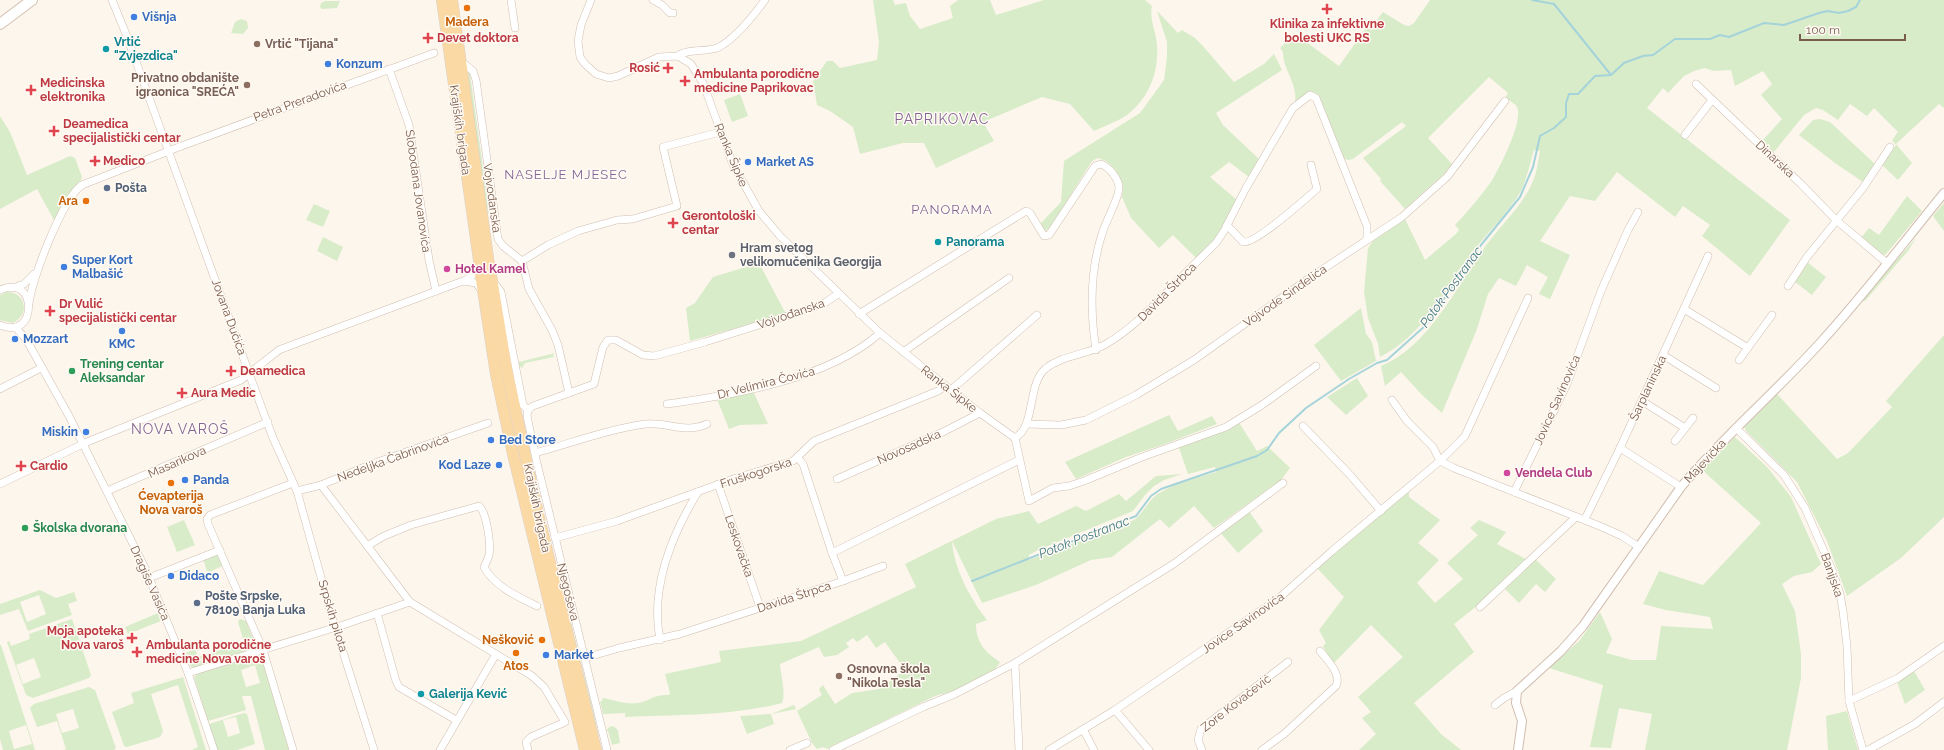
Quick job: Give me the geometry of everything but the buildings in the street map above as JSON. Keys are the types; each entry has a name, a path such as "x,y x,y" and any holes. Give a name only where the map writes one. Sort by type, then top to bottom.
{"main road":[{"path":"0,24 32,0"},
{"name":"Krajiških brigada","path":"442,0 483,262 492,280 507,372 539,518 596,750"},
{"name":"Krajiških brigada","path":"452,0 483,262 482,291 496,374 513,454 582,747"},
{"path":"525,408 521,411 532,460 530,477"}],"street":[{"name":"Jovana Dučića","path":"112,0 126,34 167,151 249,374 292,483"},
{"path":"511,0 515,28"},
{"path":"591,0 581,24 578,48 582,60 596,74 604,77 614,77 659,57 678,56 682,53 706,51 721,46 735,34 765,0"},
{"path":"653,0 662,5 670,13 673,12"},
{"name":"Petra Preradovića","path":"167,151 434,53"},
{"name":"Ranka Šipke","path":"678,56 691,64 699,74 733,165 759,211 780,236 838,294 880,333 980,413 1015,438"},
{"name":"Vojvođanska","path":"460,61 472,71 476,80 498,239 501,244 522,261"},
{"name":"Slobodana Jovanovića","path":"389,69 409,125 429,260 436,291"},
{"name":"Dinarska","path":"1696,84 1800,183 1836,220 1887,263"},
{"name":"Davida Štrbca","path":"1015,438 1022,432 1026,424 1036,384 1044,370 1064,359 1096,350 1120,335 1146,315 1216,243 1246,188 1294,108 1310,96 1316,98 1367,226 1368,240"},
{"path":"1685,135 1712,100"},
{"name":"Vojvode Sinđelića","path":"1026,424 1045,425 1078,423 1119,405 1194,360 1308,278 1402,217 1440,184 1456,167 1505,101"},
{"path":"569,393 565,368 557,341 529,289 522,261 548,245 578,231 616,220 633,219 677,206 663,147 720,132"},
{"path":"1788,286 1807,257 1863,188 1890,147"},
{"path":"0,325 8,327 15,326 29,314 30,292 38,269 67,201 78,188 90,181 167,151"},
{"path":"859,314 1026,211 1030,213 1044,236 1049,235 1095,166 1101,164 1112,174 1119,187 1102,232 1095,261 1091,312 1096,350"},
{"path":"1227,225 1243,242 1253,241 1284,218 1317,189 1318,187 1311,165"},
{"name":"Majevička","path":"1517,691 1561,651 1583,626 1681,487 1714,449 1821,342 1944,193"},
{"name":"Jovice Savinovića","path":"1514,492 1567,384 1599,297 1628,230 1638,212"},
{"name":"Šarplaninska","path":"1585,519 1642,401 1708,256"},
{"path":"0,484 83,444 235,382 249,374 279,350 463,281 473,275 483,262"},
{"path":"0,290 13,288 24,284 30,280 38,269"},
{"path":"903,352 1009,278"},
{"name":"Njegoševa","path":"492,280 501,292 535,453 607,750"},
{"path":"463,281 476,283 482,291"},
{"path":"13,288 22,292 29,304"},
{"name":"Vojvođanska","path":"525,408 594,384 603,347 608,340 616,340 643,355 654,356 705,342 823,304 838,294"},
{"name":"Jovice Savinovića","path":"1049,750 1115,710 1278,600 1440,461 1465,436 1528,298"},
{"path":"1684,309 1748,348"},
{"name":"Fruškogorska","path":"555,538 617,521 718,484 793,461 798,458 814,441 948,388 1037,315"},
{"path":"1739,360 1772,315"},
{"path":"26,318 26,339"},
{"path":"15,326 26,339"},
{"name":"Dr Velimira Čovića","path":"666,404 744,390 817,371 860,349 880,333"},
{"name":"Dragiše Vasića","path":"26,339 83,444 149,578 188,673 214,750"},
{"path":"1663,354 1716,388"},
{"path":"1015,438 1029,501 1053,488 1070,486 1142,457 1226,427 1262,405 1316,366"},
{"path":"0,389 41,368"},
{"path":"1392,400 1407,422 1433,447 1440,461 1454,468 1585,519 1618,534 1639,547"},
{"path":"1642,401 1685,428"},
{"name":"Novosadska","path":"837,479 942,433 980,413"},
{"path":"1675,441 1693,418"},
{"name":"Masarikova","path":"107,491 268,422"},
{"name":"Nedeljka Čabrinovića","path":"297,491 321,485 372,464 488,423"},
{"name":"Krajiških brigada","path":"535,453 621,429 641,425 653,424 691,429 707,424"},
{"path":"1303,426 1351,476 1381,511"},
{"name":"Banijska","path":"1736,428 1784,475 1805,508 1822,545 1840,594 1848,646 1849,701 1863,750"},
{"path":"1620,448 1681,487"},
{"name":"Davida Štrpca","path":"585,658 619,648 660,640 843,581 832,553 803,464 798,458"},
{"path":"832,553 1019,460"},
{"path":"292,483 210,515 207,519 263,650 293,750"},
{"name":"Srpskih pilota","path":"292,483 297,491 336,627 374,750"},
{"path":"833,750 923,707 955,694 1014,663 1175,563 1282,483"},
{"name":"Leskovačka","path":"718,484 760,607"},
{"path":"321,485 410,602 496,654 541,684 552,697 565,722 531,737 526,742 528,750"},
{"path":"660,640 657,620 665,563 678,529 698,492"},
{"path":"367,546 384,536 411,525 479,506 483,510 490,545 489,558 484,567 486,572 508,591 537,606"},
{"path":"1480,607 1576,516"},
{"path":"149,578 220,550"},
{"path":"843,581 883,566"},
{"path":"188,673 336,627 410,602"},
{"path":"377,613 396,681 399,686 456,720"},
{"path":"1849,701 1898,678 1944,646"},
{"path":"1262,750 1284,734 1336,686 1338,681 1337,675 1320,651"},
{"path":"440,750 456,720 496,654"},
{"name":"Zore Kovačević","path":"1202,750 1198,740 1201,729 1288,662"},
{"path":"1014,663 1019,750"},
{"path":"1495,705 1517,691"},
{"path":"1517,691 1516,703 1522,721 1518,750"},
{"path":"1868,750 1915,724 1944,702"},
{"path":"1115,710 1149,750"},
{"path":"1083,729 1094,750"},
{"path":"790,750 807,743"}],"green space":[{"path":"873,0 893,0 895,5 906,3 910,16 920,29 953,18 950,6 958,0 990,0 996,15 1044,0 1145,0 1152,6 1151,16 1157,45 1154,75 1147,92 1135,108 1115,122 1094,131 1070,104 1042,97 983,122 994,141 936,168 924,143 903,143 860,154 853,127 830,111 817,105 813,81 827,61 833,61 840,68 877,60 879,42"},
{"path":"1430,0 1944,0 1944,108 1939,104 1896,144 1912,163 1898,180 1881,164 1896,145 1892,140 1898,132 1874,108 1867,116 1850,104 1838,120 1823,110 1816,108 1804,115 1774,152 1762,141 1782,119 1761,95 1772,84 1763,71 1735,86 1731,70 1713,71 1705,68 1684,76 1668,93 1663,88 1647,108 1790,220 1750,276 1702,236 1710,225 1683,206 1675,217 1617,172 1595,201 1570,196 1540,241 1570,255 1550,299 1539,294 1548,277 1527,265 1516,286 1499,278 1488,294 1477,329 1442,413 1422,395 1401,372 1385,386 1381,366 1398,357 1414,345 1441,313 1487,244 1512,214 1529,190 1534,178 1540,151 1534,150 1527,176 1516,199 1476,248 1431,312 1408,338 1380,357 1378,344 1368,318 1364,292 1368,248 1373,241 1405,219 1425,260 1456,234 1459,230 1455,225 1491,182 1505,156 1517,122 1517,107 1505,98 1508,93 1489,77 1428,138 1452,164 1444,174 1405,209 1380,181 1381,179 1363,158 1406,126 1402,122 1353,159 1348,160 1343,158 1317,97 1295,101 1294,88 1283,58 1283,52 1280,48 1294,33 1339,66 1369,24 1373,25 1383,12 1404,25 1409,26 1414,23"},
{"path":"325,1 340,1 337,8 322,9 320,7 321,3"},
{"path":"1157,11 1178,33 1182,30 1195,38 1234,82 1264,64 1274,54 1282,70 1216,113 1223,125 1260,160 1249,177 1229,162 1210,177 1237,200 1216,239 1197,259 1173,235 1159,248 1131,218 1122,197 1123,185 1115,169 1106,161 1098,158 1092,161 1050,228 1044,231 1040,224 1061,202 1064,161 1140,113 1164,80 1167,42"},
{"path":"241,19 247,21 248,28 243,34 231,33 235,22"},
{"path":"467,72 470,74 490,218 484,201"},
{"path":"740,94 748,116 732,122 724,100"},
{"path":"0,116 10,132 27,175 70,156 75,158 82,177 67,196 55,222 37,189 0,209"},
{"path":"1820,119 1830,122 1876,165 1863,182 1835,163 1799,135 1813,120"},
{"path":"1907,196 1922,211 1886,254 1882,256 1860,239 1869,228 1879,235"},
{"path":"1944,203 1944,231 1933,216"},
{"path":"314,204 330,211 323,227 306,220"},
{"path":"323,237 343,247 337,261 317,251"},
{"path":"1916,238 1908,251 1865,301 1860,301"},
{"path":"1807,262 1826,277 1812,295 1795,282"},
{"path":"759,263 786,314 690,341 686,308 695,303 713,277"},
{"path":"6,292 18,295 24,304 22,315 18,320 12,323 0,320 0,295"},
{"path":"1361,308 1366,334 1372,342 1376,361 1341,381 1314,345"},
{"path":"1944,335 1944,517 1901,558 1847,596 1827,541 1797,482 1747,432 1744,427 1777,394 1837,459 1848,453 1892,407 1886,401"},
{"path":"555,353 553,355 554,357 525,363 522,368 515,363"},
{"path":"1357,378 1368,396 1346,415 1327,397"},
{"path":"753,391 768,424 740,425 729,429 717,399"},
{"path":"1169,415 1178,431 1212,416 1217,424 1126,457 1076,479 1065,462"},
{"path":"1238,421 1257,451 1267,446 1290,468 1281,480 1214,528 1194,506 1169,528 1160,519 1112,557 1091,560 1036,585 982,603 952,541 953,552 959,572 969,593 987,620 976,624 978,636 982,646 1000,662 995,670 953,691 935,696 827,749 823,747 817,749 812,743 797,711 822,695 819,689 823,685 835,704 852,693 879,689 905,670 885,642 876,648 867,635 857,642 853,638 846,643 849,647 837,655 824,657 819,647 780,664 783,689 782,703 724,713 625,717 625,713 603,714 600,702 603,698 625,703 634,703 669,695 670,693 665,674 721,662 719,651 801,641 916,587 905,564 996,519 1029,511 1038,524 1076,506 1086,511 1119,494 1126,501 1156,476 1182,474 1164,480 1154,486 1133,511 1038,550 1029,555 1029,560 1132,521 1154,497 1164,490 1186,481 1216,472 1215,467 1188,474 1178,445"},
{"path":"1735,437 1768,468 1791,497 1821,564 1812,572 1794,576 1782,584 1795,611 1801,654 1801,678 1787,750 1645,750 1652,714 1619,708 1611,748 1590,747 1603,685 1549,668 1580,640 1600,612 1612,639 1606,653 1632,660 1656,660 1661,626 1713,629 1710,617 1666,610 1643,604 1659,571 1703,585 1761,523 1701,469"},
{"path":"1409,491 1409,497 1440,520 1418,543 1439,560 1417,583 1435,603 1463,579 1447,563 1478,535 1470,528 1479,520 1506,532 1497,544 1526,559 1482,602 1454,624 1474,652 1414,703 1441,734 1461,750 1359,750 1376,734 1362,718 1371,712 1358,697 1403,657 1371,625 1333,664 1323,646 1326,643 1319,630 1344,597 1317,568"},
{"path":"1248,510 1263,531 1238,553 1219,531"},
{"path":"184,520 195,545 177,552 167,527"},
{"path":"219,554 223,564 222,566 210,572 207,571 203,559"},
{"path":"1535,559 1556,579 1545,592 1536,584 1519,603 1504,588"},
{"path":"562,587 595,719 601,750 561,588"},
{"path":"40,590 56,598 74,592 77,601 68,604 72,615 28,631 19,609 0,615 0,604","holes":["39,595 46,614 27,622 20,602"]},
{"path":"158,613 161,621 128,634 125,627"},
{"path":"72,619 91,675 89,678 33,698 26,695 7,642 9,641 11,646 30,639 29,634","holes":["34,658 41,677 23,684 16,665"]},
{"path":"240,619 246,621 256,646 254,650 199,668 191,667 186,653 195,649 198,657 244,642 238,622"},
{"path":"1,645 35,750 3,750 0,739","holes":["26,725 32,744 14,749 9,731"]},
{"path":"259,655 261,656 289,750 265,750 251,696 242,696 246,710 208,721 194,677 197,674","holes":["255,665 260,683 246,687 241,670"]},
{"path":"1914,671 1925,690 1905,704 1897,682"},
{"path":"183,677 206,750 192,750 198,747 178,685 151,694 163,731 160,737 127,747 124,746 112,712 134,703 131,693"},
{"path":"89,687 95,690 116,748 114,750 63,750 66,749 57,721 37,727 30,708 34,704","holes":["73,709 79,728 62,733 56,714"]},
{"path":"794,705 796,709 771,714"},
{"path":"1847,711 1858,750 1828,750 1826,716"},
{"path":"244,713 247,714 255,744 237,750 216,750 209,724","holes":["236,717 240,733 228,737 223,720"]},
{"path":"771,714 774,724 747,734 740,716"},
{"path":"613,726 618,730 620,743 612,745 608,731 606,731 609,727"}],"waterway":[{"path":"1532,0 1554,4 1611,75"},
{"name":"Potok Postranac","path":"972,581 1136,516 1151,496 1161,489 1257,456 1267,450 1279,433 1306,408 1349,379 1377,363 1387,360 1426,325 1481,245 1520,197 1533,167 1540,136 1554,128 1566,117 1566,103 1569,94 1578,94 1595,76 1611,75 1624,63 1643,56 1653,55 1675,39 1710,39 1720,35 1729,37 1764,23 1784,25 1828,11 1839,13 1848,11 1856,7 1860,0"}],"place":[{"name":"Madera","path":"467,8"},
{"name":"Klinika za infektivne bolesti UKC RS","path":"1327,9"},
{"name":"Višnja","path":"134,17"},
{"name":"Devet doktora","path":"428,38"},
{"name":"Vrtić \"Tijana\"","path":"257,44"},
{"name":"Vrtić \"Zvjezdica\"","path":"106,49"},
{"name":"Konzum","path":"328,64"},
{"name":"Rosić","path":"668,68"},
{"name":"Ambulanta porodične medicine Paprikovac","path":"685,81"},
{"name":"Privatno obdanište igraonica \"SREĆA\"","path":"247,85"},
{"name":"Medicinska elektronika","path":"31,90"},
{"name":"Deamedica specijalistički centar","path":"54,131"},
{"name":"Medico","path":"95,161"},
{"name":"Market AS","path":"748,162"},
{"name":"Pošta","path":"107,188"},
{"name":"Ara","path":"86,201"},
{"name":"Gerontološki centar","path":"673,223"},
{"name":"Panorama","path":"938,242"},
{"name":"Hram svetog velikomučenika Georgija","path":"732,255"},
{"name":"Super Kort Malbašić","path":"64,267"},
{"name":"Hotel Kamel","path":"447,269"},
{"name":"Dr Vulić specijalistički centar","path":"50,311"},
{"name":"KMC","path":"122,331"},
{"name":"Mozzart","path":"15,339"},
{"name":"Trening centar Aleksandar","path":"72,371"},
{"name":"Deamedica","path":"231,371"},
{"name":"Aura Medic","path":"182,393"},
{"name":"Miskin","path":"86,432"},
{"name":"Bed Store","path":"491,440"},
{"name":"Kod Laze","path":"499,465"},
{"name":"Cardio","path":"21,466"},
{"name":"Vendela Club","path":"1507,473"},
{"name":"Panda","path":"185,480"},
{"name":"Ćevapterija Nova varoš","path":"171,483"},
{"name":"Školska dvorana","path":"25,528"},
{"name":"Didaco","path":"171,576"},
{"name":"Pošte Srpske, 78109 Banja Luka","path":"197,603"},
{"name":"Moja apoteka Nova varoš","path":"132,638"},
{"name":"Nešković","path":"542,640"},
{"name":"Ambulanta porodične medicine Nova varoš","path":"137,652"},
{"name":"Atos","path":"516,653"},
{"name":"Market","path":"546,655"},
{"name":"Osnovna škola \"Nikola Tesla\"","path":"839,676"},
{"name":"Galerija Kević","path":"421,694"}],"district":[{"name":"PAPRIKOVAC","path":"942,119"},
{"name":"NASELJE MJESEC","path":"566,174"},
{"name":"PANORAMA","path":"952,209"},
{"name":"NOVA VAROŠ","path":"180,429"}]}
